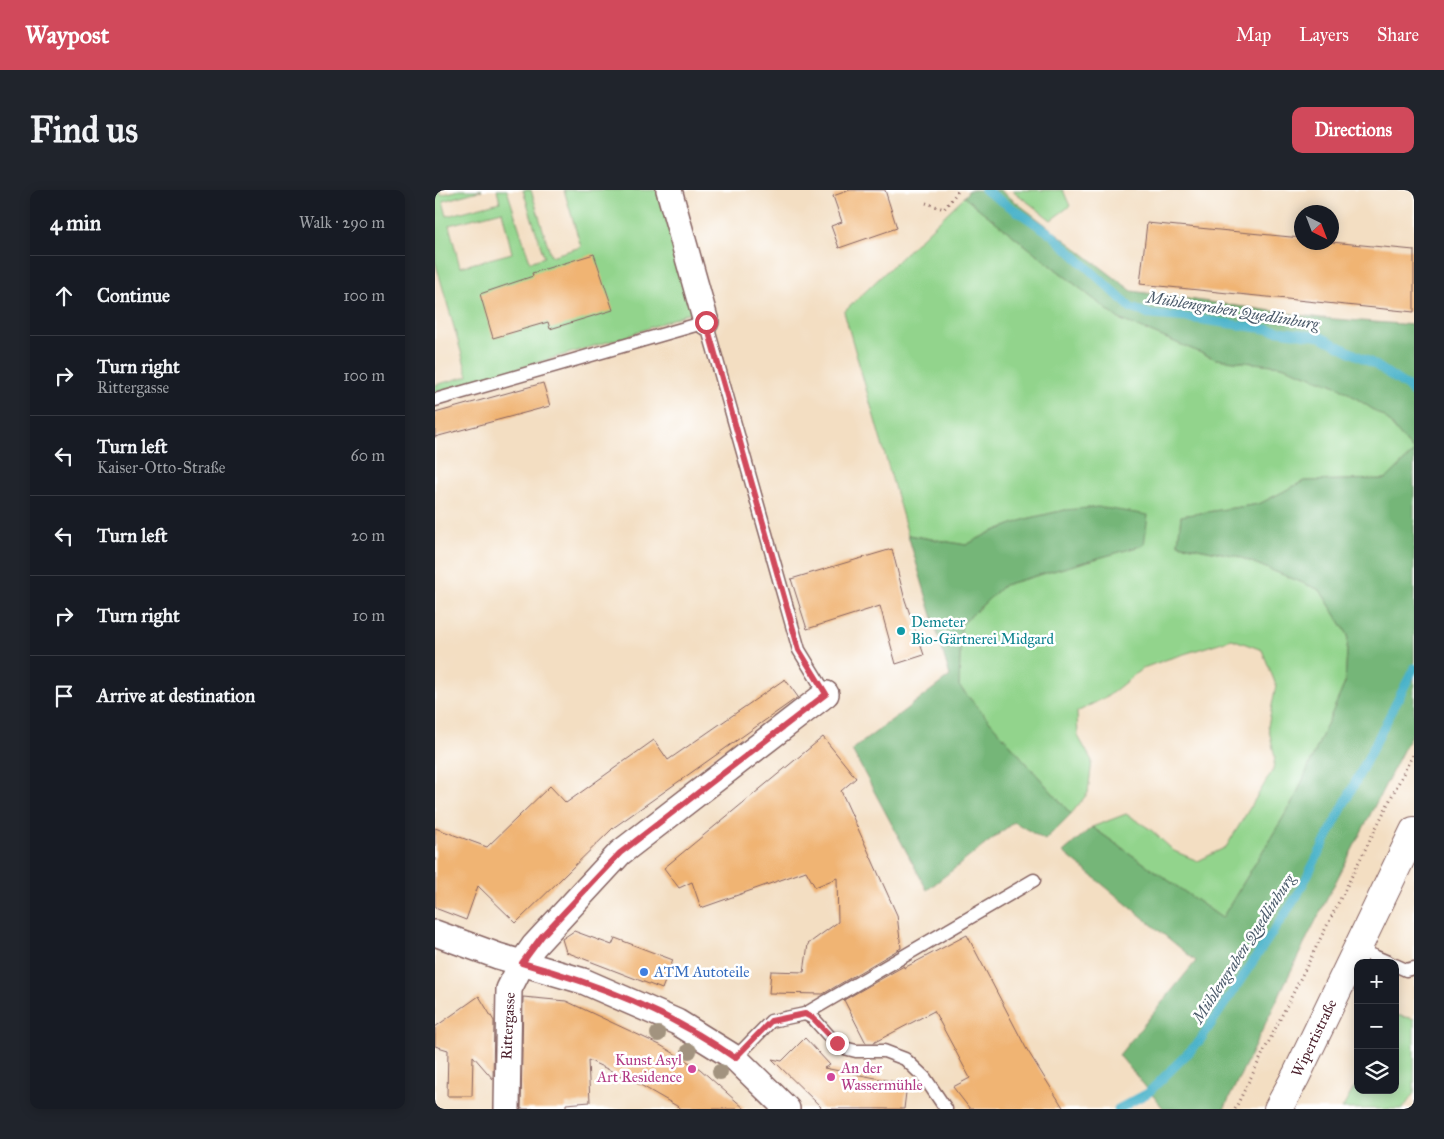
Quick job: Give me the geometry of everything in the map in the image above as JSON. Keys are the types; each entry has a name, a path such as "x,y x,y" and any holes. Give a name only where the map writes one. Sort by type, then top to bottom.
{"street":[{"path":"669,190 706,322"},
{"name":"Rittergasse","path":"507,1109 508,996 510,984 522,963 542,936 620,853 826,694"},
{"name":"Wipertistraße","path":"1278,1109 1414,831"},
{"path":"435,933 522,963 583,981 645,1006 691,1029 735,1058 787,1109"}],"lane":[{"path":"435,400 706,322 799,650 826,694"},
{"path":"735,1058 771,1021 805,1014 1034,880"},
{"path":"1357,949 1381,959"},
{"path":"1399,967 1406,970 1414,968"},
{"path":"805,1014 813,1018 833,1040 844,1048 856,1051 884,1051 905,1058 925,1078 947,1109"}],"path":[{"path":"926,203 944,209 959,190"},
{"path":"1235,1109 1414,752"}],"green space":[{"path":"435,190 440,190 441,195 459,190 482,190 443,201 447,216 500,202 497,190 507,190 530,262 544,257 523,190 531,190 551,256 581,247 564,190 658,190 693,311 628,336 435,393 435,385 468,376 435,261","holes":["502,211 512,253 460,267 449,225"]},
{"path":"969,190 1000,190 1132,291 1321,318 1414,325 1414,452 1386,418 1339,387 1282,366 1216,359 1119,319 964,197"},
{"path":"1012,190 1063,190 1070,206 1051,220"},
{"path":"964,197 1119,319 1216,359 1282,366 1339,387 1386,418 1414,452 1386,479 1304,481 1259,504 1181,516 1178,544 1237,556 1320,590 1348,635 1345,683 1295,798 1222,918 1092,827 1126,814 1150,829 1174,851 1198,861 1226,847 1273,770 1275,757 1268,726 1276,685 1262,650 1232,639 1168,659 1143,668 1108,696 1077,712 1078,736 1092,761 1088,793 1071,814 959,686 961,625 1004,585 1144,545 1065,510 1026,519 989,533 966,545 908,535 844,312"},
{"path":"1414,452 1414,729 1308,936 1224,1109 1164,1109 1119,1055 1196,961 1063,852 1092,827 1222,918 1295,798 1345,683 1348,635 1320,590 1237,556 1178,544 1181,516 1259,504 1304,481 1386,479"},
{"path":"1098,507 1148,515 1144,545 1004,585 961,625 959,686 1071,814 1045,840 1014,822 927,890 852,750 950,676 908,535 966,545 989,533 1026,519 1065,510"},
{"path":"1399,1016 1414,1019 1414,1093 1403,1109 1342,1109 1354,1088 1354,1094 1399,1094"}],"building":[{"path":"850,190 885,190 897,228 839,248 831,226 842,222 833,196"},
{"path":"1147,223 1294,237 1294,250 1339,250 1339,243 1414,250 1414,312 1140,284"},
{"path":"594,254 613,310 550,329 548,322 493,338 480,294 533,276 532,273"},
{"path":"543,383 550,406 435,437 435,413"},
{"path":"892,549 905,600 924,655 896,664 880,606 807,629 791,579"},
{"path":"785,679 798,697 613,828 516,923 478,886 466,920 435,908 435,828 487,847 550,786 566,803 654,740 668,760"},
{"path":"823,737 856,778 841,791 897,915 901,948 823,994 769,993 771,971 804,972 808,944 838,922 837,878 815,887 806,871 701,908 692,882 679,888 664,868"},
{"name":"ATM Autoteile","path":"574,931 612,945 615,938 673,960 662,989 566,952 562,939"},
{"path":"967,935 1026,1048 1064,1109 970,1109 953,1087 970,1078 934,1011 873,1043 866,1043 844,1000 904,966 904,968"},
{"path":"479,996 494,1021 493,1079 473,1056 472,1096 447,1096 448,1050 435,1046 435,1027"},
{"path":"523,997 566,1001 660,1045 700,1069 745,1109 682,1109 637,1083 588,1060 590,1102 566,1104 566,1109 521,1109"},
{"name":"An der Wassermühle","path":"805,1038 830,1065 824,1068 907,1084 904,1109 823,1109 772,1059 782,1061"}],"waterway":[{"name":"Mühlengraben Quedlinburg","path":"985,190 1051,234 1131,308 1152,315 1189,318 1321,337 1374,364 1408,387 1414,394"},
{"name":"Mühlengraben Quedlinburg","path":"1118,1109 1148,1093 1199,1042 1297,896 1414,668"}],"place":[{"name":"Demeter Bio-Gärtnerei Midgard","path":"901,631"},
{"name":"ATM Autoteile","path":"644,972"},
{"name":"Kunst Asyl Art Residence","path":"692,1069"},
{"name":"An der Wassermühle","path":"831,1077"}],"route":[{"path":"706,322 799,650 826,694 620,853 542,936 522,963 583,981 645,1006 697,1033 735,1058 771,1021 805,1014 813,1018 837,1043"}]}
